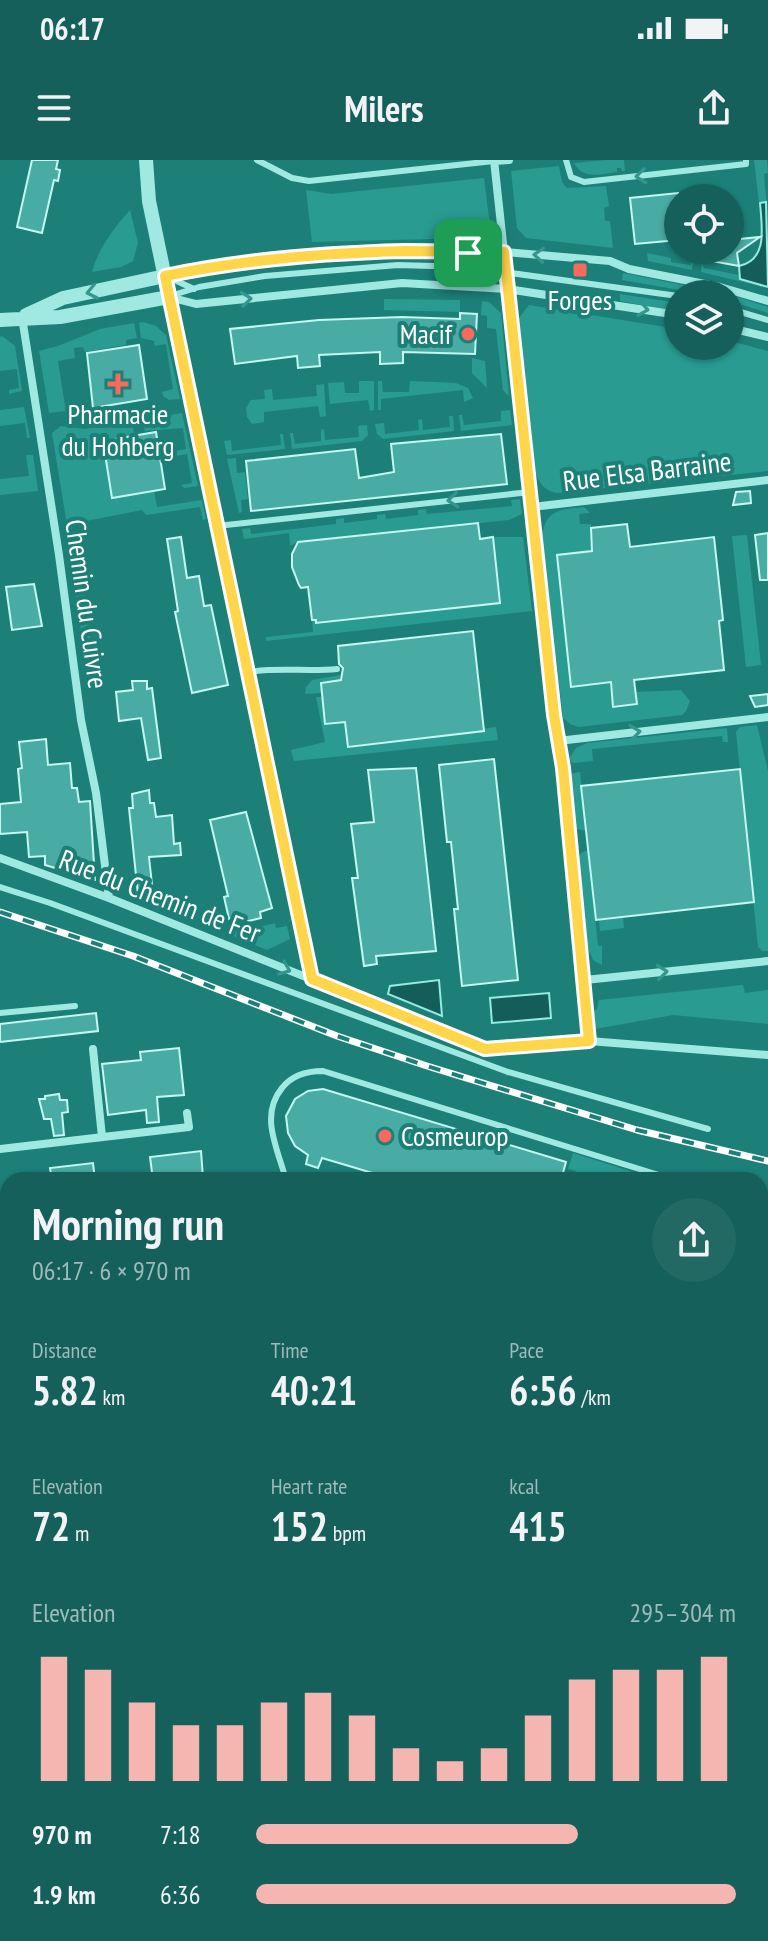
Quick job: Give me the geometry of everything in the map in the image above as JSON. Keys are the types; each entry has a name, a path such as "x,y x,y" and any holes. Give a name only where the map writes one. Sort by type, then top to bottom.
{"street":[{"path":"146,160 149,201 312,979"},
{"path":"509,160 494,161 563,768 589,1041"},
{"path":"22,317 63,298 236,262 317,254 405,251 504,252 610,261 629,269 720,287 768,301"},
{"path":"0,320 60,317 169,297 202,304 402,283 507,289 664,313"},
{"name":"Chemin du Cuivre","path":"22,317 81,720 96,793 109,898"},
{"path":"744,331 768,337"},
{"name":"Rue Elsa Barraine","path":"532,507 768,480"},
{"path":"558,741 768,717"},
{"name":"Rue du Chemin de Fer","path":"0,858 109,898 485,1049 589,1041 768,1055"},
{"path":"585,980 768,961"},
{"path":"93,1049 102,1137"},
{"path":"0,1149 189,1127 187,1113"}],"lane":[{"path":"257,160 292,178 309,181 494,161"},
{"path":"566,160 571,177 584,182 746,162"},
{"path":"169,297 194,289 265,276 398,265 467,267 664,294"},
{"path":"165,276 194,289"},
{"path":"744,313 768,320"},
{"path":"217,526 530,492"},
{"path":"248,672 265,669 313,672 337,669"},
{"path":"0,887 508,1072 708,1129"},
{"path":"0,1013 75,1006"},
{"path":"284,1172 270,1126 271,1104 294,1077 323,1071 649,1172"}],"green space":[{"path":"624,160 625,171 617,168 617,172 587,174 574,163"},
{"path":"754,160 767,160 768,173 764,174 768,220 766,203 759,203"},
{"path":"559,166 562,182 567,188 606,186 609,206 604,208 605,221 610,221 613,248 526,238 517,228 511,171"},
{"path":"484,178 490,226 477,241 312,242 306,190 331,194"},
{"path":"130,210 138,243 133,261 121,267 92,272 107,239"},
{"path":"647,253 664,257 664,264 693,264 692,270 648,261"},
{"path":"702,264 704,268 739,275 743,280 734,280 701,272"},
{"path":"623,273 664,281 664,287 622,280"},
{"path":"620,294 664,301 664,309 620,301"},
{"path":"384,299 460,300 460,312 384,310"},
{"path":"744,299 768,307 768,313 744,305"},
{"path":"482,301 489,302 501,313 509,396 503,390 496,329 487,328 487,316 481,315"},
{"path":"529,305 664,327 664,360 744,360 744,345 768,351 768,471 557,493 547,489 536,474 519,318"},
{"path":"134,323 137,338 126,340 126,345 85,352 83,347 74,348 75,358 58,361 65,406 77,407 49,413 39,351 100,329"},
{"path":"139,323 156,326 166,335 180,399 169,400 163,396 162,392 173,389 166,344 155,346 154,341 141,338"},
{"path":"2,336 15,346 22,391 9,394 9,390 19,388 17,369 0,371"},
{"path":"472,358 485,361 487,388 472,373"},
{"path":"359,381 374,381 374,410 370,411 368,400 330,404 328,383 344,382 345,393 359,393"},
{"path":"378,381 382,381 383,392 409,392 410,381 456,383 468,388 473,398 464,402 463,390 381,399 381,410 378,410"},
{"path":"324,384 326,416 320,417 318,406 264,412 264,422 252,424 247,417 246,408 251,400 265,399 264,390 272,389 273,400 317,396 316,385"},
{"path":"24,407 30,438 27,438 25,423 0,426 0,410"},
{"path":"510,410 512,425 461,431 459,415 462,415 464,425 501,421 501,411"},
{"path":"182,413 198,486 184,488 181,485 192,483 187,454 176,456 175,451 186,449 183,428 145,431 143,424 133,426 134,435 103,441 112,497 154,491 157,507 202,500 206,519 203,520 200,507 146,515 142,510 86,521 87,525 82,527 67,525 52,433 61,426 85,429"},
{"path":"449,416 453,416 454,431 383,439 377,434 375,424 384,423 385,434 419,430 418,420 422,419 423,430 450,427"},
{"path":"367,425 368,435 362,441 292,449 290,433 293,433 295,444 321,441 321,430 324,429 325,440 359,437 358,426"},
{"path":"280,434 283,434 285,449 227,455 224,441 231,440 232,451 281,445"},
{"path":"26,455 33,455 38,491 0,495 0,479 29,476"},
{"path":"236,458 237,473 245,472 248,499 241,500 242,512 239,513 227,459"},
{"path":"520,499 522,514 509,520 298,542 290,546 289,533 244,539 242,529 250,528 251,534 336,524 336,519 344,518 344,523 377,519 377,515 385,514 386,519 418,515 418,510 426,509 427,514 512,506 511,500"},
{"path":"584,507 590,513 579,514 580,524 591,524 592,551 557,555 571,686 611,682 614,707 637,704 636,692 681,690 690,701 682,715 579,727 563,718 542,536 547,520 556,512"},
{"path":"68,534 78,536 94,668 86,669"},
{"path":"747,535 761,665 746,667 732,536"},
{"path":"493,537 523,537 532,611 266,641 266,637 313,632 312,620 316,622"},
{"path":"340,675 341,680 322,693 305,694 312,680"},
{"path":"316,697 322,697 325,724 345,722 348,747 496,727 498,740 294,761 291,750 325,742"},
{"path":"757,725 768,771 768,951 758,947 736,732 740,727"},
{"path":"727,728 728,742 723,742 722,736 592,749 593,761 573,763 569,759 576,748 587,743"},
{"path":"580,772 586,831 577,829 573,823 568,774"},
{"path":"588,850 602,965 593,960 587,946 577,863 581,853"},
{"path":"623,917 624,928 600,931 599,920"},
{"path":"275,923 276,928 287,926 290,939 267,950 230,935 228,928 239,932"},
{"path":"743,985 745,993 768,990 768,1024 673,1015 595,1029 593,1011 597,1009 599,1000"},
{"path":"573,1153 633,1172 576,1172 568,1169"}],"water":[{"path":"766,202 768,287 740,279 739,266 748,263 759,250 762,232 760,203"},
{"path":"439,980 442,1016 388,994 390,986"},
{"path":"549,993 551,1018 492,1023 490,998"}],"building":[{"path":"32,160 58,160 56,169 60,170 58,181 54,180 42,233 17,227"},
{"path":"664,194 664,241 635,244 630,198"},
{"path":"760,237 744,248 744,239"},
{"path":"460,313 477,314 475,354 403,352 403,363 380,364 380,352 319,355 320,366 298,368 297,356 235,364 230,329 319,320 402,317 460,319"},
{"name":"Pharmacie du Hohberg","path":"139,345 147,399 93,408 87,353"},
{"path":"156,432 165,489 112,498 103,441"},
{"path":"501,434 507,484 251,511 246,461 355,449 359,478 394,472 391,444"},
{"path":"750,491 751,503 733,505 736,492"},
{"path":"478,523 480,539 493,537 500,603 316,623 312,620 308,587 301,588 292,567 292,554 298,542"},
{"path":"627,524 630,547 714,537 723,620 719,621 724,670 634,680 637,704 613,707 611,682 571,687 557,555 592,551 591,528"},
{"path":"768,533 768,580 760,580 755,535"},
{"path":"181,537 187,578 199,576 204,606 211,605 228,685 192,693 175,612 178,611 167,539"},
{"path":"34,584 42,626 12,630 6,587"},
{"path":"473,631 484,731 348,747 345,722 325,724 321,683 341,680 343,668 339,664 338,646"},
{"path":"132,681 147,681 147,689 152,688 161,758 148,760 141,718 119,721 116,692 133,690"},
{"path":"768,694 768,705 755,707 750,696"},
{"path":"46,739 48,765 70,763 72,788 77,788 79,802 90,801 95,880 45,865 45,856 29,857 27,832 0,834 0,804 21,802 19,742"},
{"path":"494,759 518,980 462,986 454,909 458,909 439,765"},
{"path":"416,768 436,951 376,956 377,964 364,966 352,878 358,878 351,824 374,822 368,770"},
{"path":"740,769 754,902 596,920 581,786"},
{"path":"149,790 156,817 172,815 174,844 180,843 181,855 149,857 153,894 138,895 129,808 133,808 132,794"},
{"path":"246,812 272,908 260,912 261,918 244,922 242,915 229,919 224,897 228,896 210,820"},
{"path":"96,1013 98,1031 0,1042 0,1024"},
{"path":"179,1048 184,1095 157,1097 159,1122 147,1123 146,1110 108,1115 102,1064 141,1060 140,1052"},
{"name":"Cosmeurop","path":"323,1089 566,1162 563,1172 369,1172 322,1158 318,1168 306,1164 308,1155 295,1146 288,1133 286,1116 295,1099 308,1091"},
{"path":"59,1094 60,1100 67,1100 68,1112 62,1113 64,1135 54,1136 51,1119 44,1119 39,1099"},
{"path":"201,1151 203,1172 152,1172 150,1157"},
{"path":"93,1163 94,1172 51,1172 50,1168"}],"railway":[{"path":"0,912 133,956 337,1036 427,1066 637,1130 768,1161"}],"place":[{"name":"Forges","path":"580,270"},
{"name":"Macif","path":"468,334"},
{"name":"Pharmacie du Hohberg","path":"118,384"},
{"name":"Cosmeurop","path":"385,1136"}],"route":[{"path":"405,251 468,253 504,252 554,715 563,768 589,1041 499,1050 485,1049 312,979 165,276 287,256 405,251"}]}
